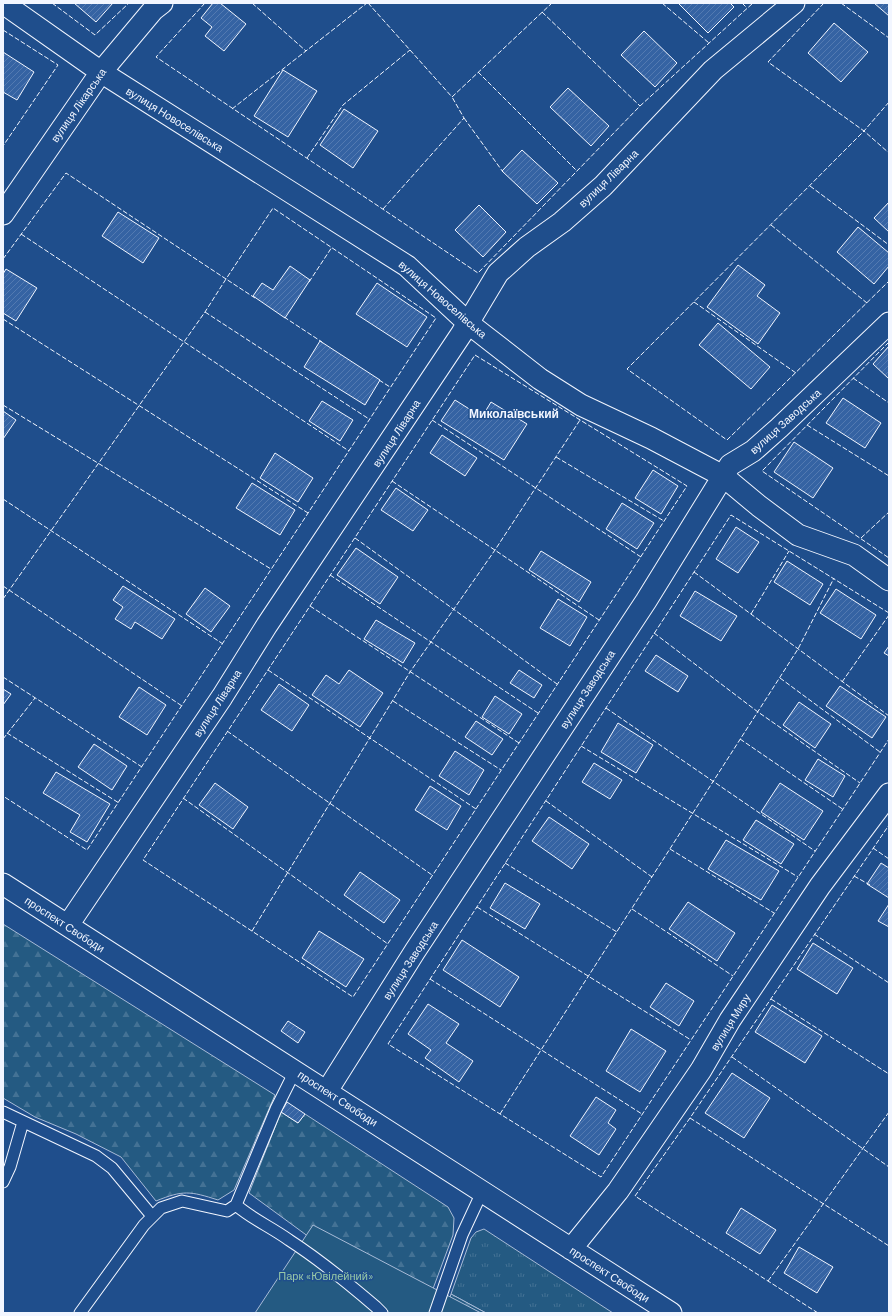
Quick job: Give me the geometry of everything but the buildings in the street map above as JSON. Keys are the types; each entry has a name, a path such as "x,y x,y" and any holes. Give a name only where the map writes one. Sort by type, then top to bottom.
{"street":[{"name":"вулиця Новоселівська","path":"3,3 100,72 407,266 468,323 540,379 581,405 651,438 723,476 759,506 798,535 854,555 889,580"},
{"name":"вулиця Лікарська","path":"3,214 100,72 154,10 162,3"},
{"name":"вулиця Ліварна","path":"68,925 222,697 267,625 468,323 498,272 527,247 562,222 603,186 713,70 794,3"},
{"name":"вулиця Заводська","path":"327,1091 415,951 646,601 730,465 753,451 779,428 889,323"},
{"name":"вулиця Миру","path":"571,1249 618,1191 701,1070 730,1020 820,886 889,794"},
{"name":"проспект Свободи","path":"3,885 68,925 671,1313"}],"lane":[{"path":"80,1313 144,1225 161,1208 182,1201 227,1211 236,1205 276,1109 295,1071"},
{"path":"3,1112 96,1156 112,1168 152,1216"},
{"path":"3,1182 10,1167 23,1122"},
{"path":"435,1313 462,1235 482,1192"},
{"path":"236,1205 249,1216 271,1227 328,1266 382,1313"}],"green space":[{"path":"3,924 275,1095 234,1190 218,1200 193,1193 180,1193 156,1201 121,1157 76,1134 35,1117 3,1098"},
{"path":"281,1112 298,1123 305,1114 448,1207 454,1218 453,1235 424,1313 380,1289 249,1193"},
{"name":"Парк «Ювілейний»","path":"313,1225 481,1313 255,1313"},
{"path":"484,1229 613,1313 486,1313 451,1294 471,1238 476,1232"},
{"path":"451,1294 486,1313 445,1313"}],"fence":[{"path":"52,3 95,35 129,3"},
{"path":"205,3 156,57 478,273 640,106 753,3"},
{"path":"252,3 306,51"},
{"path":"232,109 367,3"},
{"path":"368,3 452,97 552,3"},
{"path":"662,3 709,43"},
{"path":"742,3 747,8"},
{"path":"824,3 768,62 864,131 627,369 727,440 889,281"},
{"path":"841,3 889,38"},
{"path":"542,12 640,106"},
{"path":"3,30 58,65 3,146"},
{"path":"307,158 343,105 410,50"},
{"path":"478,72 577,171"},
{"path":"383,209 464,118 452,97"},
{"path":"889,102 864,131 889,153"},
{"path":"464,118 503,172"},
{"path":"3,259 66,173 226,279 273,208 436,318 87,850 3,796"},
{"path":"810,186 889,245"},
{"path":"771,225 867,303"},
{"path":"21,234 349,451"},
{"path":"309,282 332,247"},
{"path":"3,599 205,312 226,279 255,298"},
{"path":"694,302 796,373"},
{"path":"205,312 369,419"},
{"path":"284,317 322,342"},
{"path":"3,319 308,513"},
{"path":"889,342 762,471 889,558"},
{"path":"475,355 687,486 353,997 143,860 475,355"},
{"path":"853,378 889,403"},
{"path":"379,380 390,387"},
{"path":"3,405 271,569"},
{"path":"432,420 641,557"},
{"path":"252,931 410,672 495,550 580,420"},
{"path":"807,425 889,476"},
{"path":"556,457 664,521"},
{"path":"392,481 599,620"},
{"path":"3,499 223,644"},
{"path":"861,538 889,512"},
{"path":"889,613 731,515 388,1044 601,1177 889,739"},
{"path":"355,538 557,684"},
{"path":"751,614 789,551"},
{"path":"694,572 889,716"},
{"path":"330,575 538,713"},
{"path":"500,1114 798,649 834,578"},
{"path":"3,586 182,706"},
{"path":"310,606 519,743"},
{"path":"842,682 889,615"},
{"path":"654,633 758,712 860,783"},
{"path":"268,670 476,809"},
{"path":"3,677 142,767"},
{"path":"780,678 880,752"},
{"path":"3,739 35,698"},
{"path":"393,701 501,770"},
{"path":"606,708 815,851"},
{"path":"227,731 432,875"},
{"path":"7,733 119,803"},
{"path":"740,739 844,810"},
{"path":"581,746 798,877"},
{"path":"183,798 388,944"},
{"path":"546,801 652,877"},
{"path":"818,1313 635,1196 690,1118 889,825"},
{"path":"873,848 889,859"},
{"path":"670,849 774,913"},
{"path":"505,863 617,932"},
{"path":"854,876 870,885"},
{"path":"477,907 691,1040"},
{"path":"632,909 733,976"},
{"path":"814,934 889,983"},
{"path":"430,979 642,1114"},
{"path":"771,999 889,1074"},
{"path":"732,1057 889,1167"},
{"path":"768,1281 889,1112"},
{"path":"690,1118 889,1246"}],"district":[{"name":"Миколаївський","path":"514,413"}]}
